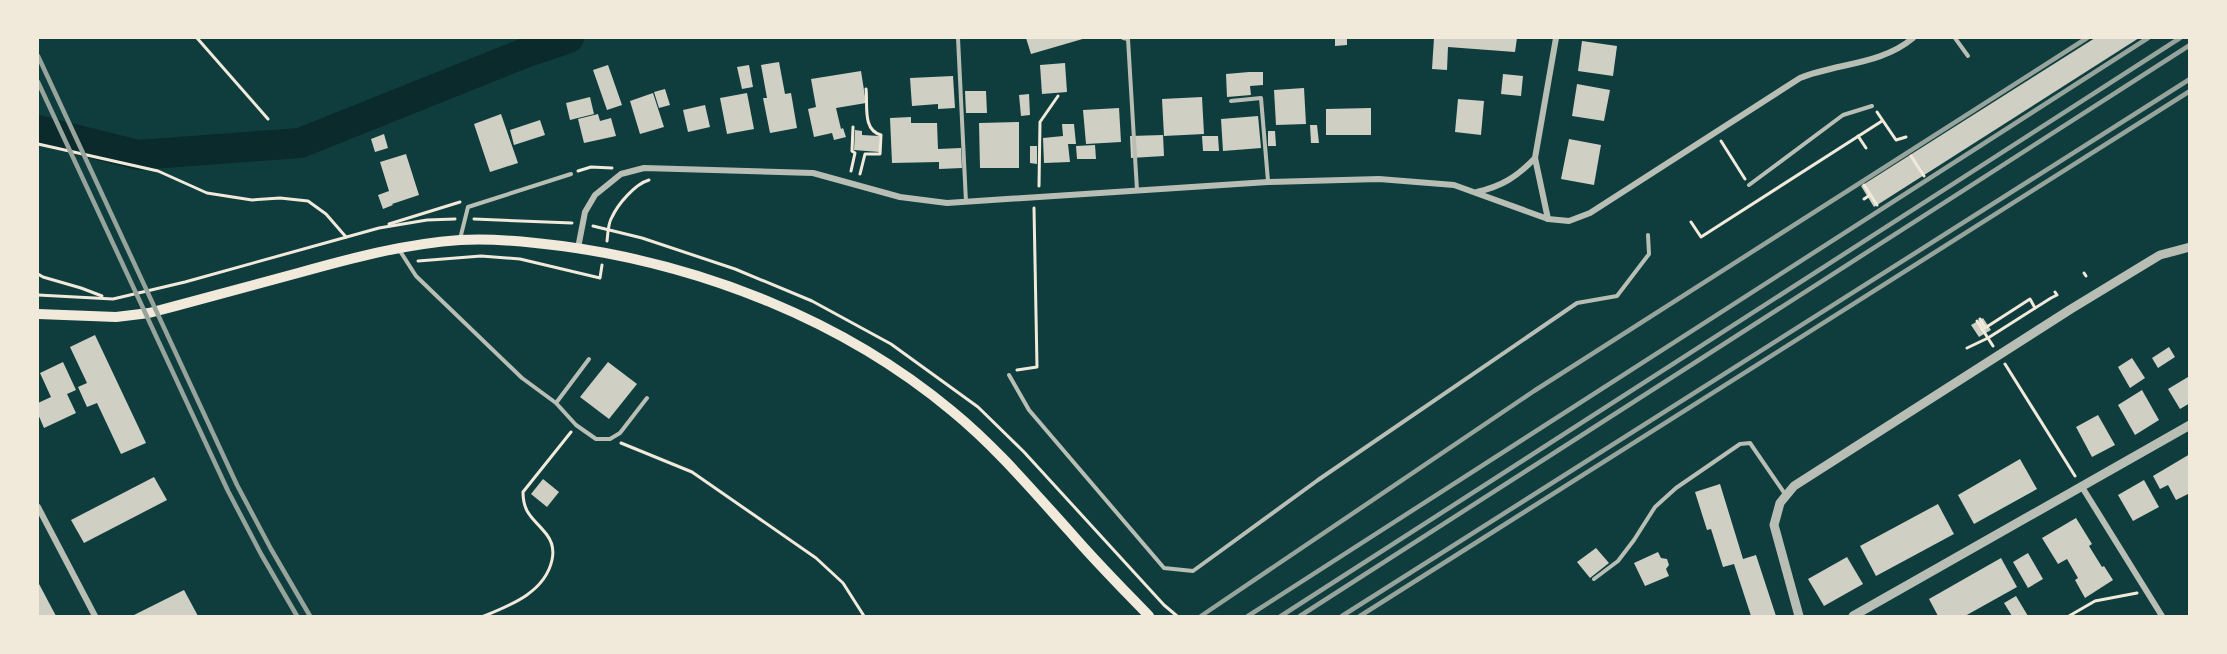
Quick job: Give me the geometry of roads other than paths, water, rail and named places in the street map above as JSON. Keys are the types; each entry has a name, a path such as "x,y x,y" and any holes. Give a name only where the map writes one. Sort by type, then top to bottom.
{"main road":[{"path":"38,314 116,317 149,313 398,247 460,240 528,242 578,248 649,262 716,281 779,307 837,334 896,369 951,410 1006,461 1149,616"}],"street":[{"path":"1548,219 1534,158 1556,38"},
{"path":"578,248 587,206 601,190 621,174 644,168 813,173 900,197 947,203 1268,182 1378,179 1445,184 1476,192 1548,219 1569,220 1581,217 1800,78 1876,57 1904,45 1913,38"},
{"path":"1476,192 1498,187 1520,174 1534,158"},
{"path":"1805,616 1798,612 1774,525 1776,512 1786,495 1804,478 2160,255 2190,247"},
{"path":"1853,616 2190,425"},
{"path":"2082,488 2162,616"},
{"path":"38,507 95,616"}],"lane":[{"path":"958,38 966,202"},
{"path":"1123,38 1128,39 1137,190"},
{"path":"1955,38 1968,56"},
{"path":"1231,101 1261,98 1268,182"},
{"path":"1749,185 1843,115 1872,106"},
{"path":"460,240 468,207 571,174"},
{"path":"1009,375 1029,410 1164,568 1193,571 1318,480 1577,303 1617,296 1648,254 1648,234"},
{"path":"398,247 416,276 522,378 556,404 576,425 596,439 610,439 620,433 646,398"},
{"path":"556,404 589,359"},
{"path":"1594,579 1618,561 1655,507 1676,488 1740,444 1750,443 1786,495"}],"waterway":[{"path":"38,130 138,155 300,143 522,54 569,38"}],"railway":[{"path":"1201,616 1534,391 2087,38"},
{"path":"1248,616 2148,38"},
{"path":"1281,616 2180,38"},
{"path":"1300,616 2190,45"},
{"path":"38,56 237,485 310,616"},
{"path":"1342,616 2190,79"},
{"path":"38,82 228,491 297,616"},
{"path":"1360,616 2190,91"}]}
